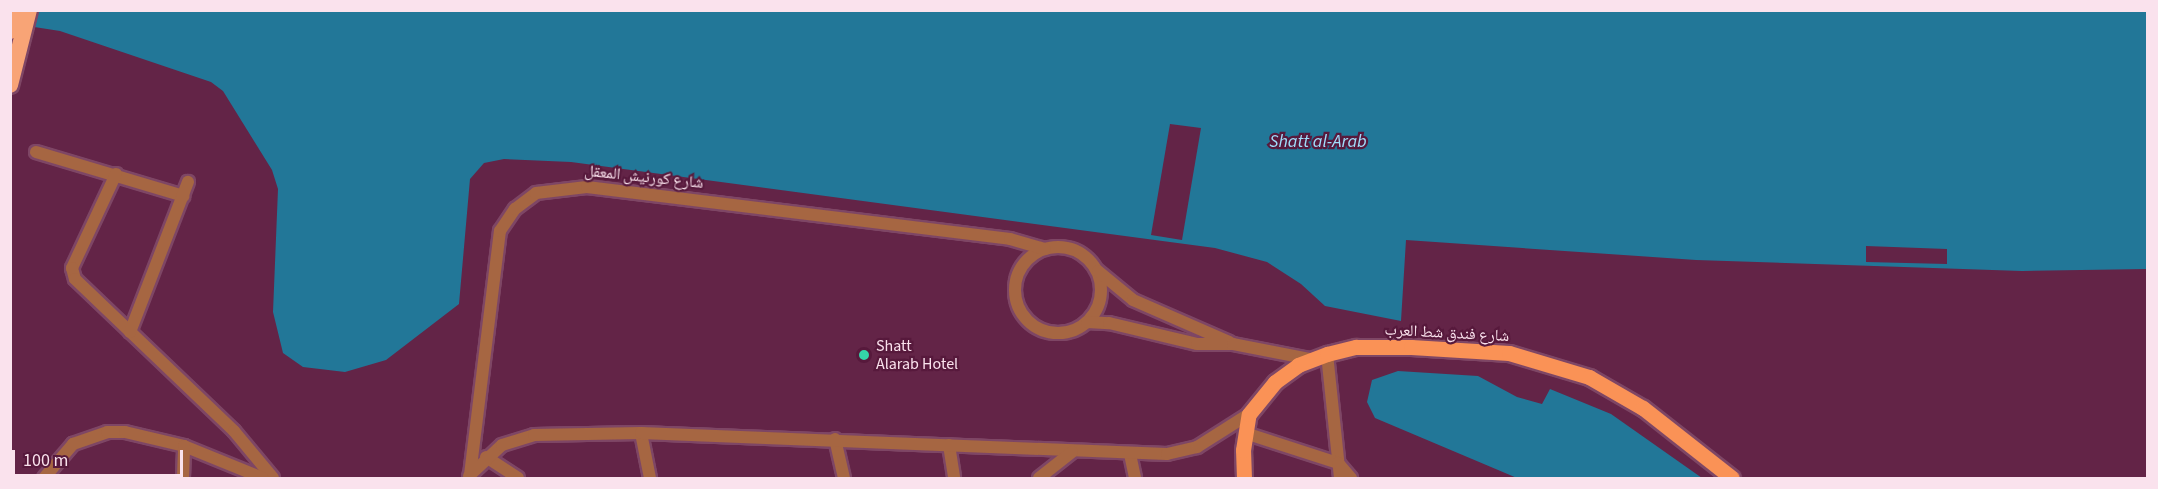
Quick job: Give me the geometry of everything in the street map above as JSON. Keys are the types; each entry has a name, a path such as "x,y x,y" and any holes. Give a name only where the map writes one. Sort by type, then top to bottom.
{"highway":[{"path":"10,31 15,10"},
{"path":"10,85 29,10"}],"main road":[{"name":"شارع فندق شط العرب","path":"1244,478 1245,433 1249,414 1275,382 1310,359 1356,347 1448,348 1509,353 1564,368 1643,408 1732,478"}],"street":[{"path":"36,152 184,196"},
{"path":"116,174 72,274 234,431 273,478"},
{"path":"130,332 188,182"},
{"name":"شارع كورنيش المعقل","path":"469,477 500,231 515,209 536,193 587,187 998,238 1045,249"},
{"path":"1096,268 1102,291 1095,313 1087,322 1066,332 1054,333 1024,316 1016,294 1019,272 1026,262 1045,249 1069,248 1089,259 1096,268 1133,300 1233,344"},
{"path":"1087,322 1109,323 1197,344 1233,344 1310,359"},
{"path":"1327,354 1340,478"},
{"path":"469,477 486,457 502,445 521,437 642,433 836,439 1130,454 1183,452 1212,439 1249,414"},
{"path":"44,478 73,444 107,432 142,434 184,446 263,478"},
{"path":"642,433 650,478"},
{"path":"1245,433 1338,463 1351,478"},
{"path":"836,439 844,478"},
{"path":"949,445 954,478"},
{"path":"183,478 184,446"},
{"path":"1039,478 1072,452"},
{"path":"1130,454 1135,478"},
{"path":"486,457 519,478"}],"water":[{"name":"Shatt al-Arab","path":"11,10 2147,11 2147,269 2022,271 1696,260 1406,240 1401,321 1325,306 1301,284 1267,262 1215,248 571,162 504,159 484,163 470,179 459,304 386,360 345,372 303,367 283,353 273,312 278,189 272,170 223,91 211,82 60,31 15,24"},
{"path":"1398,371 1478,376 1517,397 1542,404 1550,389 1611,414 1702,478 1517,478 1375,418 1367,402 1372,380"}],"pier":[{"path":"1170,124 1201,128 1182,240 1151,235"},
{"path":"1866,246 1947,249 1947,264 1866,262"}],"place":[{"name":"Shatt Alarab Hotel","path":"864,355"}]}
